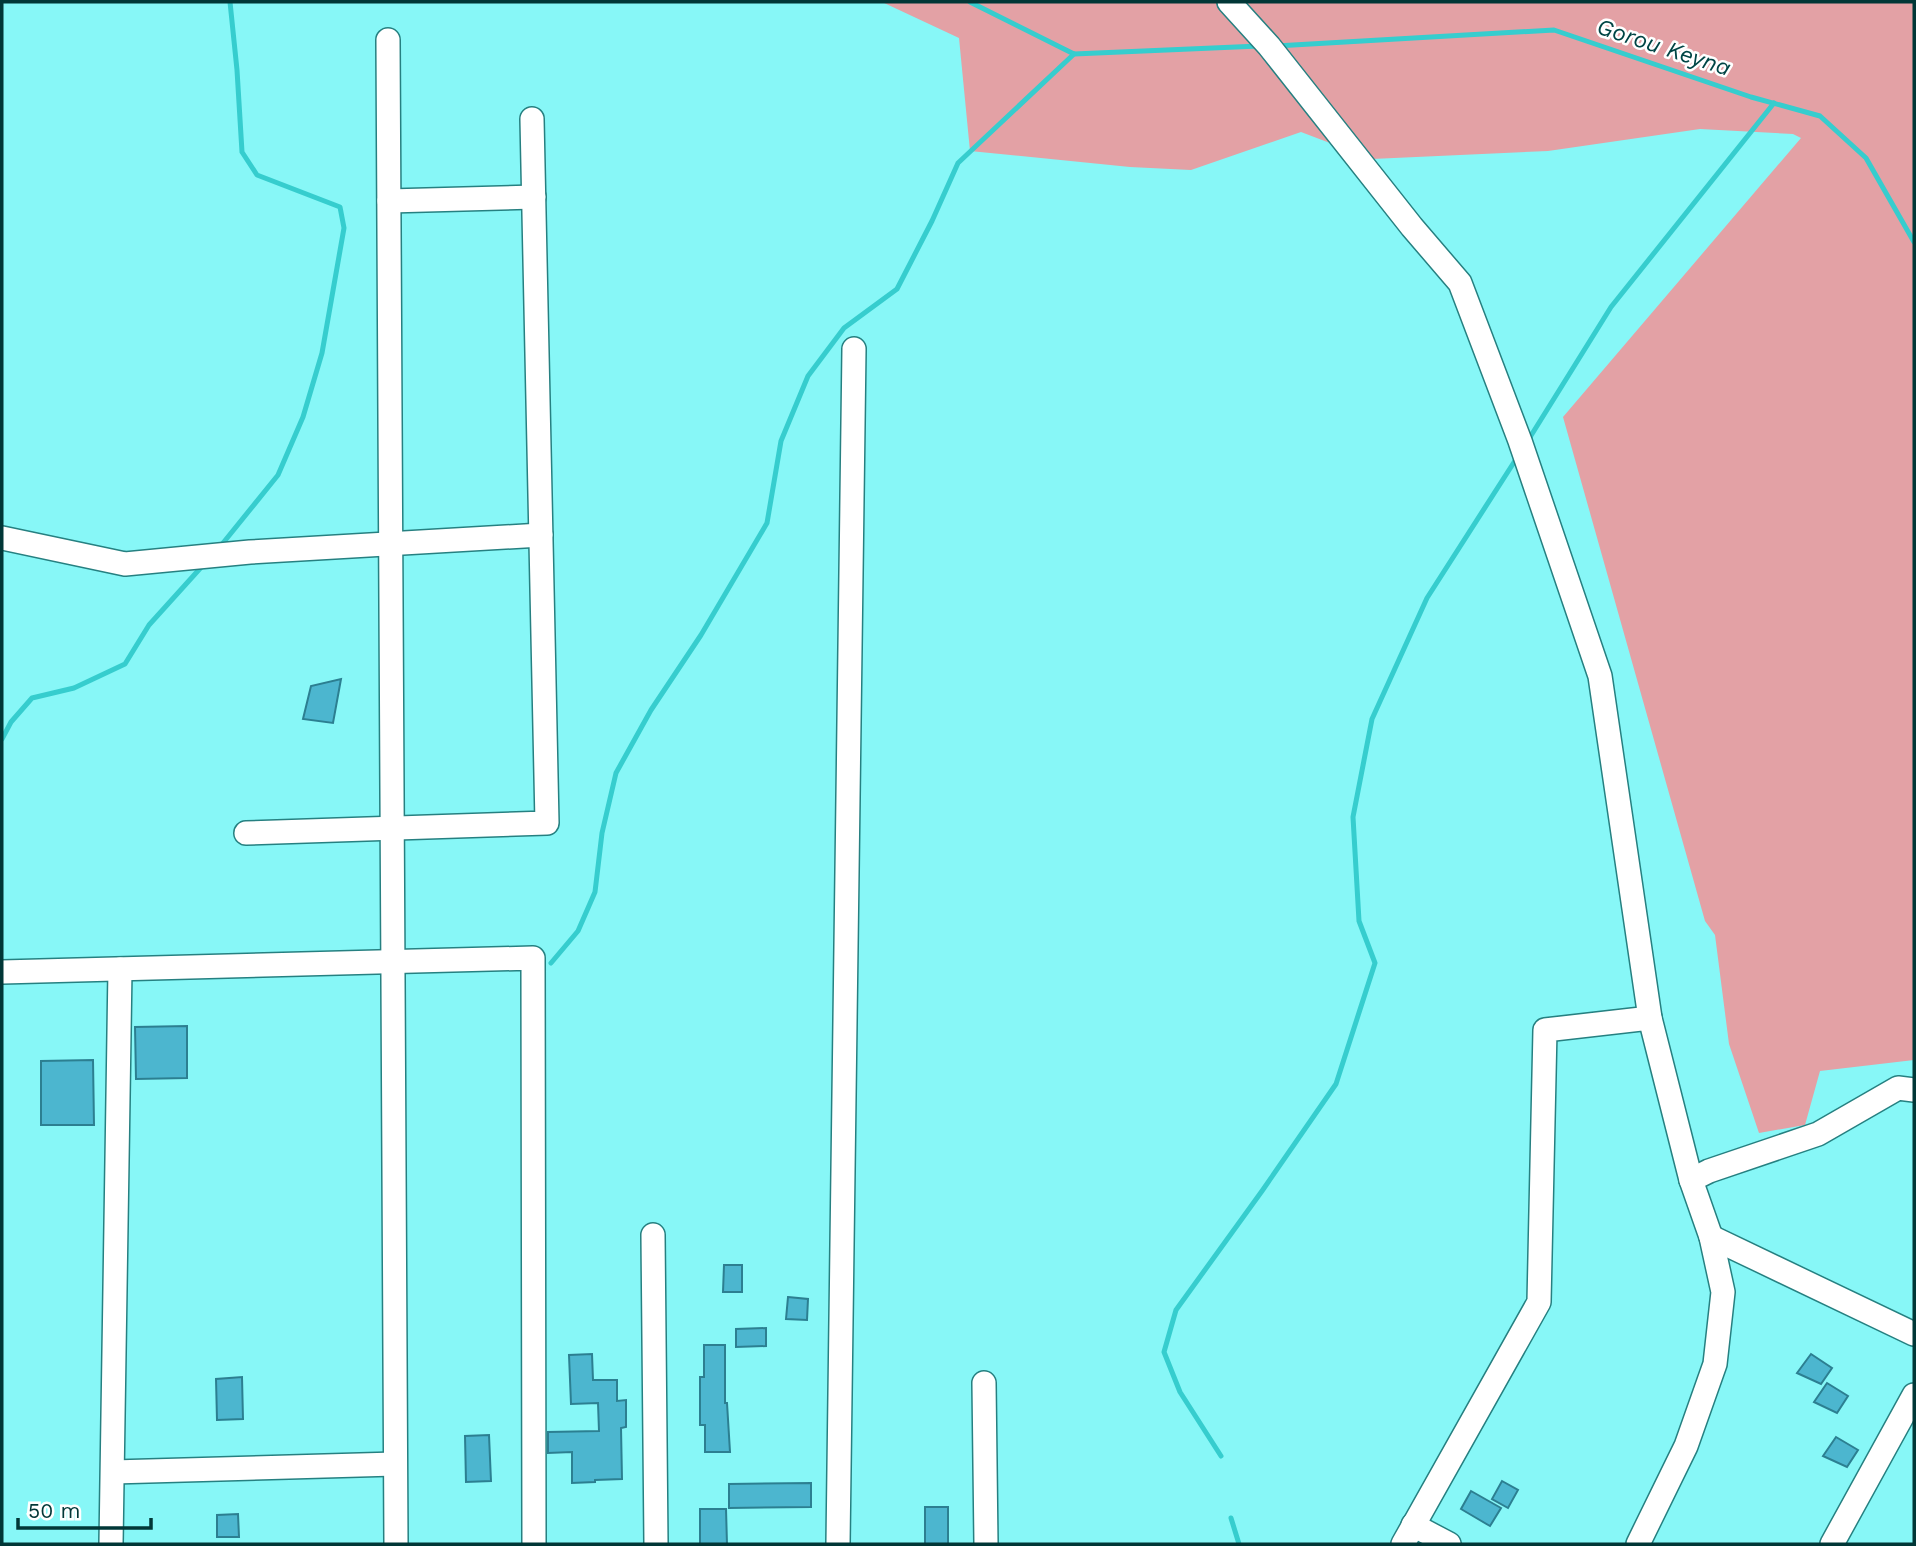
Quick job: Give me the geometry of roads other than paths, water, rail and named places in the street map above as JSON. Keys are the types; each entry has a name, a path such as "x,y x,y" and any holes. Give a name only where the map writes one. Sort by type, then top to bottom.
{"street":[{"path":"1229,2 1269,46 1412,227 1460,283 1520,441 1600,676 1650,1018 1691,1180 1711,1237 1723,1292 1715,1364 1686,1446 1639,1544"},
{"path":"388,40 396,1544"},
{"path":"246,833 547,823 532,119"},
{"path":"389,201 534,197"},
{"path":"838,1544 854,349"},
{"path":"2,538 125,564 250,552 541,535"},
{"path":"2,972 533,958 534,1544"},
{"path":"111,1544 120,969"},
{"path":"1450,1544 1408,1535 1539,1302 1545,1030 1650,1018"},
{"path":"1691,1180 1818,1134 1898,1088 1914,1090"},
{"path":"653,1235 656,1544"},
{"path":"1711,1237 1914,1334"},
{"path":"984,1383 985,1544"},
{"path":"1832,1544 1914,1395"},
{"path":"113,1472 395,1464"}],"waterway":[{"path":"219,548 278,475 303,417 322,353 344,228 340,207 257,175 242,152 230,2"},
{"name":"Gorou Keyna","path":"970,2 1074,54 1259,46"},
{"name":"Gorou Keyna","path":"1276,46 1554,30 1751,97 1820,116 1866,158 1914,242"},
{"path":"551,963 578,931 595,892 602,833 616,773 651,710 701,635 767,523 781,441 808,376 844,328 897,289 958,163 1074,54"},
{"path":"1527,442 1611,307 1774,103"},
{"path":"1221,1456 1180,1392 1164,1352 1176,1310 1336,1084 1375,963 1359,921 1353,817 1372,719 1427,598 1518,456"},
{"path":"2,739 11,722 32,698 74,688 125,664 149,625 205,563"},
{"path":"1231,1518 1239,1544"}]}
